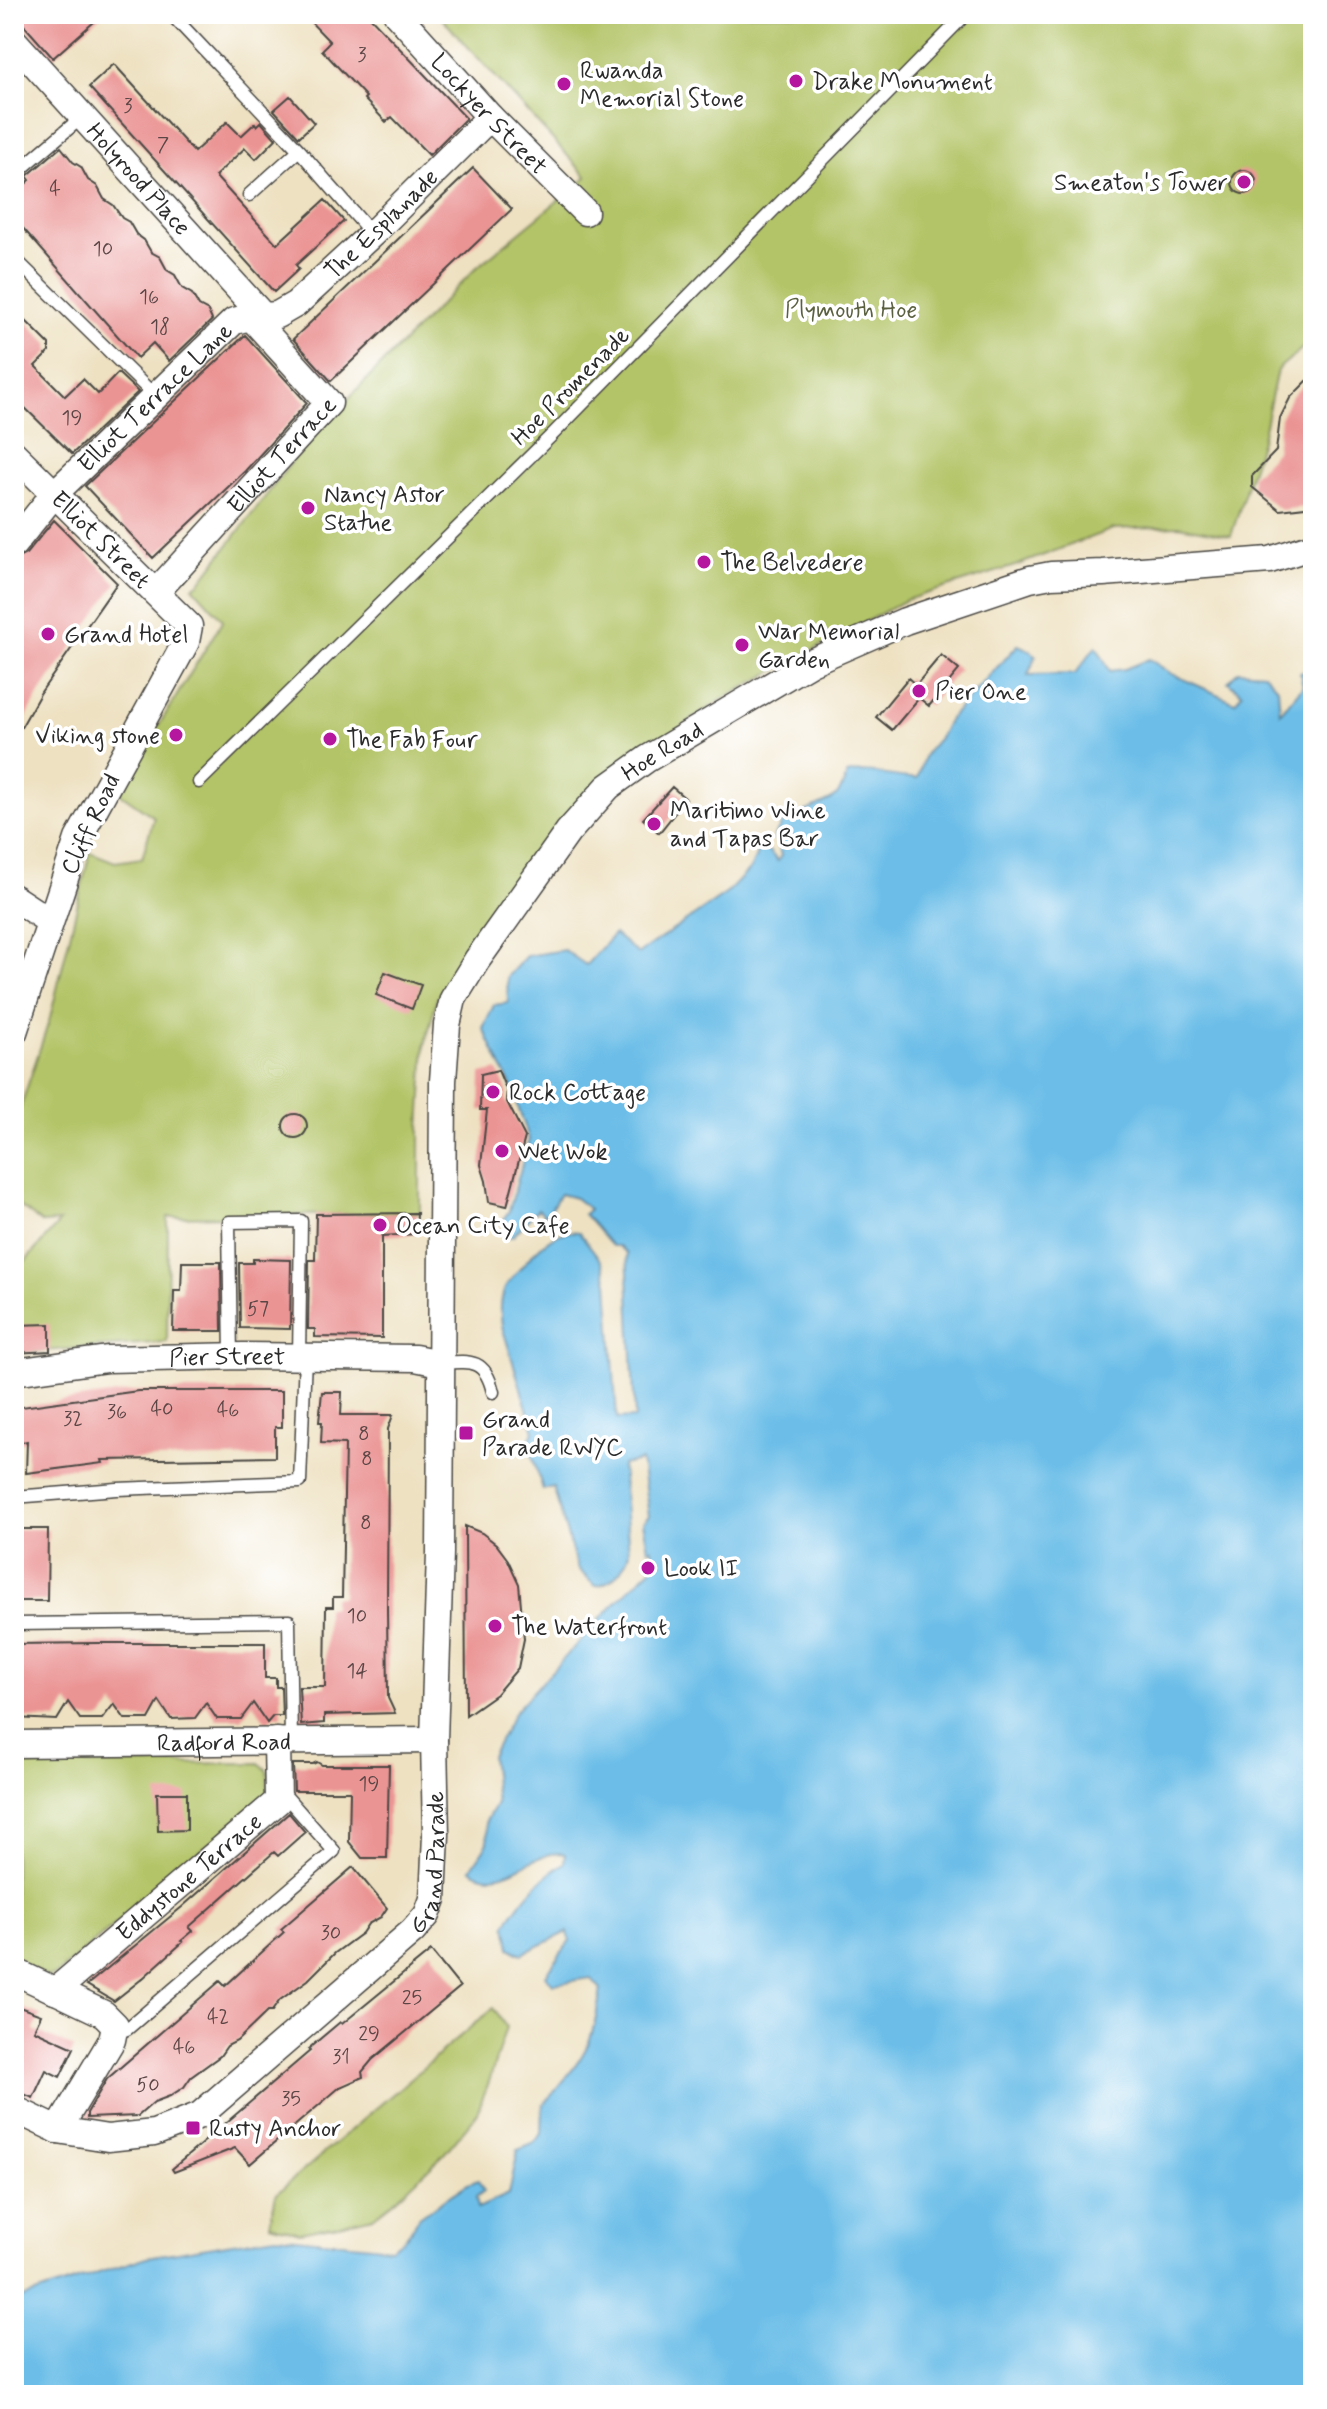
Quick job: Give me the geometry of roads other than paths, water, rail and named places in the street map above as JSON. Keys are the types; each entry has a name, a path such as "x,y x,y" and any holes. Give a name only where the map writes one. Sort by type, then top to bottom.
{"street":[{"name":"Lockyer Street","path":"397,14 490,117 585,212"},
{"name":"Holyrood Place","path":"14,41 257,316"},
{"name":"The Esplanade","path":"257,316 277,315 296,304 490,117"},
{"name":"Elliot Terrace Lane","path":"14,544 54,494 234,321 257,316"},
{"name":"Elliot Terrace","path":"156,592 329,403 257,316"},
{"name":"Elliot Street","path":"14,454 189,626"},
{"name":"Hoe Road","path":"440,1363 443,1081 447,1025 453,999 568,832 608,787 654,755 811,662 905,621 1016,582 1051,575 1270,560 1313,546"},
{"name":"Cliff Road","path":"14,1032 78,839 186,642 189,626"},
{"path":"14,898 49,921"},
{"name":"Pier Street","path":"14,1372 107,1359 415,1358 440,1363"},
{"name":"Grand Parade","path":"14,2109 58,2130 108,2138 154,2133 200,2115 413,1931 427,1915 433,1899 436,1835 434,1740 440,1553 440,1363"},
{"name":"Radford Road","path":"14,1744 434,1740"},
{"name":"Eddystone Terrace","path":"55,1991 278,1801 284,1741"},
{"path":"14,1971 104,2014 115,2025 113,2035 58,2130"}],"lane":[{"path":"171,14 299,150 372,234"},
{"name":"Hoe Promenade","path":"199,782 554,433 966,14"},
{"path":"14,175 82,117"},
{"path":"249,195 299,150"},
{"path":"14,258 157,398"},
{"path":"14,1497 117,1489 300,1482 301,1221 229,1222 231,1357"},
{"path":"440,1363 470,1361 482,1367 490,1379 493,1392"},
{"path":"14,1624 289,1621 284,1741"},
{"path":"113,2035 127,2029 334,1851 280,1790"}],"water":[{"path":"1018,645 1036,656 1028,675 1075,674 1096,646 1110,671 1125,669 1149,659 1172,674 1235,702 1242,693 1228,682 1238,671 1264,673 1278,688 1280,713 1303,686 1300,673 1310,669 1313,671 1313,2395 14,2395 14,2301 147,2257 276,2236 390,2248 403,2240 421,2215 466,2185 478,2180 484,2191 476,2197 478,2208 509,2194 518,2150 533,2144 542,2134 543,2105 570,2074 586,2048 594,2027 601,1989 591,1978 553,1984 546,1975 570,1940 568,1932 522,1954 510,1948 506,1924 532,1890 564,1863 565,1854 542,1857 494,1876 482,1875 471,1869 488,1843 486,1821 496,1803 491,1756 515,1711 616,1602 654,1566 652,1548 648,1549 643,1522 649,1516 641,1461 622,1465 629,1552 617,1574 601,1585 595,1586 577,1568 553,1487 543,1490 528,1442 534,1431 502,1326 501,1304 505,1289 547,1241 557,1235 579,1232 602,1262 608,1282 617,1419 635,1418 627,1253 618,1246 612,1246 584,1214 589,1209 575,1198 560,1194 546,1216 538,1209 513,1236 508,1237 504,1218 509,1211 529,1139 512,1088 483,1028 494,1005 508,1003 507,977 526,956 564,950 586,965 614,934 638,954 727,893 751,868 761,843 778,861 781,855 774,836 785,820 834,798 843,787 847,774 864,772 917,778 925,754 939,738 949,719"}],"place":[{"name":"Drake Monument","path":"796,81"},
{"name":"Rwanda Memorial Stone","path":"564,84"},
{"name":"Smeaton's Tower","path":"1244,182"},
{"name":"Nancy Astor Statue","path":"308,508"},
{"name":"The Belvedere","path":"704,562"},
{"name":"Grand Hotel","path":"48,634"},
{"name":"War Memorial Garden","path":"742,645"},
{"name":"Pier One","path":"919,691"},
{"name":"Viking stone","path":"176,735"},
{"name":"The Fab Four","path":"330,739"},
{"name":"Maritimo Wine and Tapas Bar","path":"654,824"},
{"name":"Rock Cottage","path":"493,1092"},
{"name":"Wet Wok","path":"502,1151"},
{"name":"Ocean City Cafe","path":"380,1225"},
{"name":"Grand Parade RWYC","path":"466,1433"},
{"name":"Look II","path":"648,1568"},
{"name":"The Waterfront","path":"495,1626"},
{"name":"Rusty Anchor","path":"193,2128"}],"park label":[{"name":"Plymouth Hoe","path":"851,309"}]}
